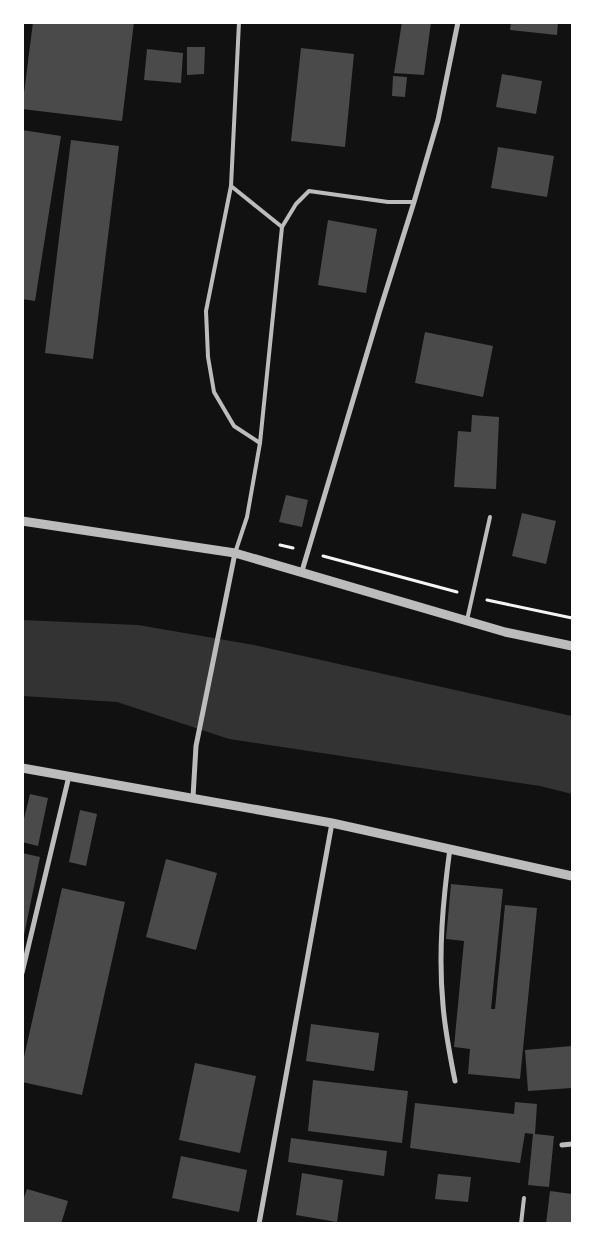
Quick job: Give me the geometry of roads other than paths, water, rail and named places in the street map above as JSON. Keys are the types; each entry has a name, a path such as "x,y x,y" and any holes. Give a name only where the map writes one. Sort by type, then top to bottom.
{"street":[{"path":"302,571 438,120 458,22"},
{"path":"22,521 234,553 302,571 504,632 572,646"},
{"path":"193,797 199,734 234,553"},
{"path":"22,768 332,823 450,847 572,876"},
{"path":"22,973 69,776"},
{"path":"259,1224 332,823"},
{"path":"450,847 443,901 441,962 442,1005 455,1082"},
{"path":"562,1145 572,1144"}],"lane":[{"path":"239,22 231,186 206,311 208,357 214,392 234,426 260,443"},
{"path":"231,186 282,227"},
{"path":"234,553 247,517 260,443 282,227 296,204 309,191 388,202 414,202"},
{"path":"467,620 490,517"},
{"path":"522,1224 524,1198"}]}
